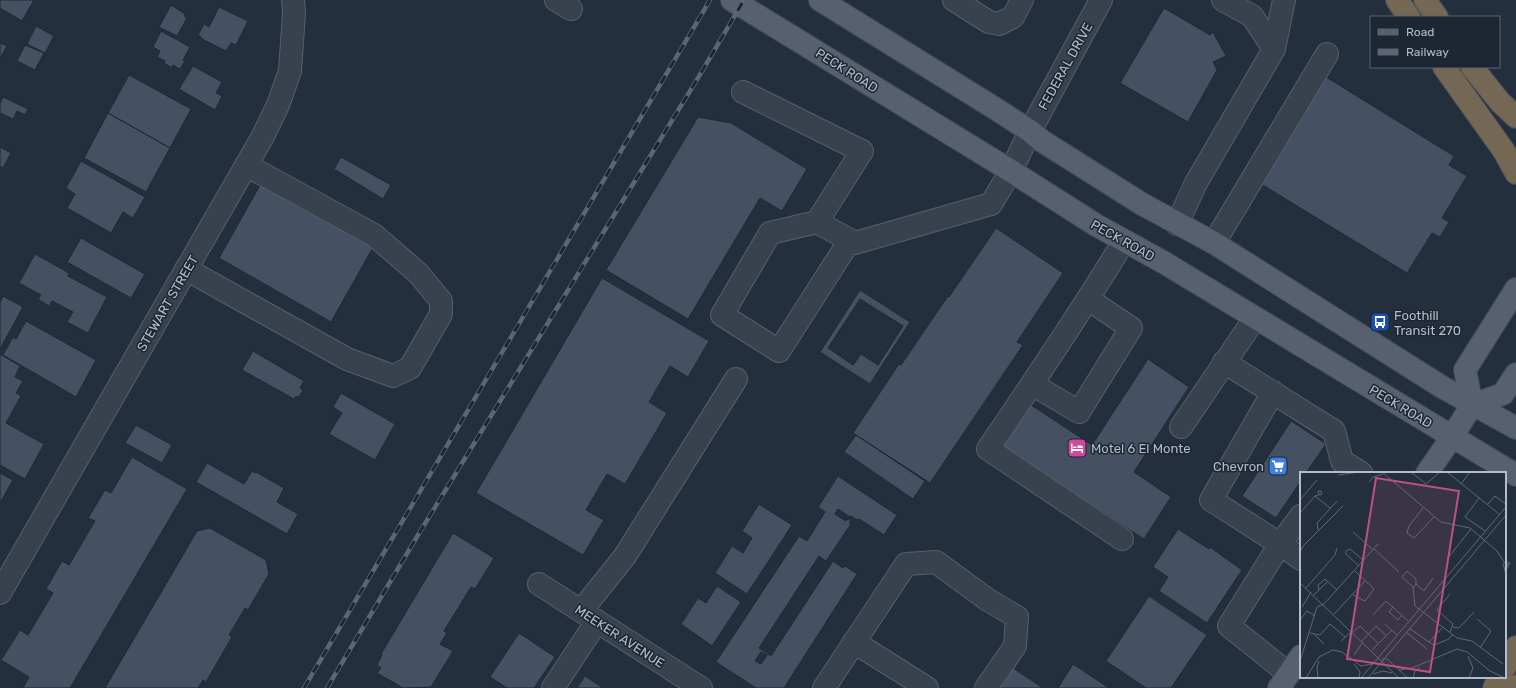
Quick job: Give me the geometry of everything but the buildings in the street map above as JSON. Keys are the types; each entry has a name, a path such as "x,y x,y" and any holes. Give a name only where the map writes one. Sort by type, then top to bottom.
{"highway":[{"path":"1397,0 1408,16"},
{"path":"1425,0 1436,16"},
{"path":"1445,68 1504,151 1516,173"},
{"path":"1473,68 1500,102 1516,117"},
{"path":"1506,665 1516,647"},
{"path":"1494,688 1499,678"}],"main road":[{"name":"PECK ROAD","path":"732,0 1011,171 1096,225 1163,262 1516,475"},
{"path":"820,0 1030,131 1042,141 1142,204 1214,243 1472,405 1516,428"},
{"path":"1472,405 1465,370 1516,289"},
{"path":"1428,472 1472,405 1503,394 1516,374"},
{"path":"1284,681 1300,657"}],"street":[{"name":"STEWART STREET","path":"0,593 263,136 278,105 290,71 294,13 293,0"},
{"path":"954,0 989,22 998,24 1013,18 1022,0"},
{"name":"FEDERAL DRIVE","path":"850,240 854,243 991,204 1011,171 1030,131 1101,0"},
{"path":"1223,0 1252,16 1274,49"},
{"path":"1177,224 1196,183 1274,49 1284,0"},
{"path":"1214,243 1327,54"},
{"path":"743,92 862,151 817,222"},
{"path":"186,269 347,358 393,376 410,368 441,314 441,301 418,273 374,235 246,165"},
{"path":"817,222 850,240 779,351 722,315 770,233 817,222"},
{"path":"1122,539 988,449 1088,299 1124,241"},
{"path":"1032,384 1079,412 1131,328 1088,299"},
{"path":"1181,427 1255,318"},
{"path":"1224,362 1334,431 1338,467 1357,472"},
{"path":"553,688 589,616 736,379"},
{"path":"1274,392 1211,500 1300,558"},
{"path":"1284,681 1229,626 1280,544 1300,517"},
{"path":"824,688 906,564 936,562 988,600 1016,617 1015,646 986,688"},
{"name":"MEEKER AVENUE","path":"539,584 695,686"},
{"path":"854,642 927,688"}],"railway":[{"path":"304,688 710,0"},
{"path":"327,688 418,535 698,78 744,0"}],"place":[{"name":"Foothill Transit 270","path":"1380,322"},
{"name":"Motel 6 El Monte","path":"1077,448"},
{"name":"Chevron","path":"1278,466"}]}
